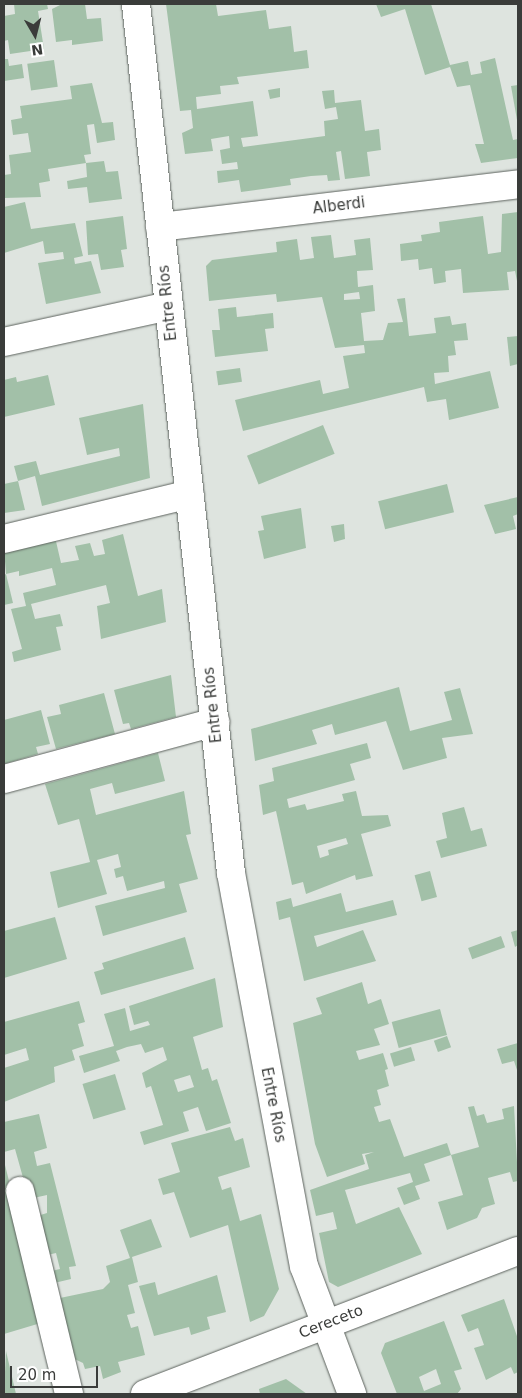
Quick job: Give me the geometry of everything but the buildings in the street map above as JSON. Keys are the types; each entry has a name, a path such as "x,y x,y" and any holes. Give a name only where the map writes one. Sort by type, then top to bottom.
{"street":[{"name":"Entre Ríos","path":"136,4 231,873 266,1071 304,1266 352,1394"},
{"name":"Alberdi","path":"160,227 518,184"},
{"path":"4,342 169,306"},
{"path":"4,539 190,494"},
{"path":"4,779 214,722"},
{"path":"20,1191 69,1394"},
{"name":"Cereceto","path":"145,1394 518,1252"}]}
